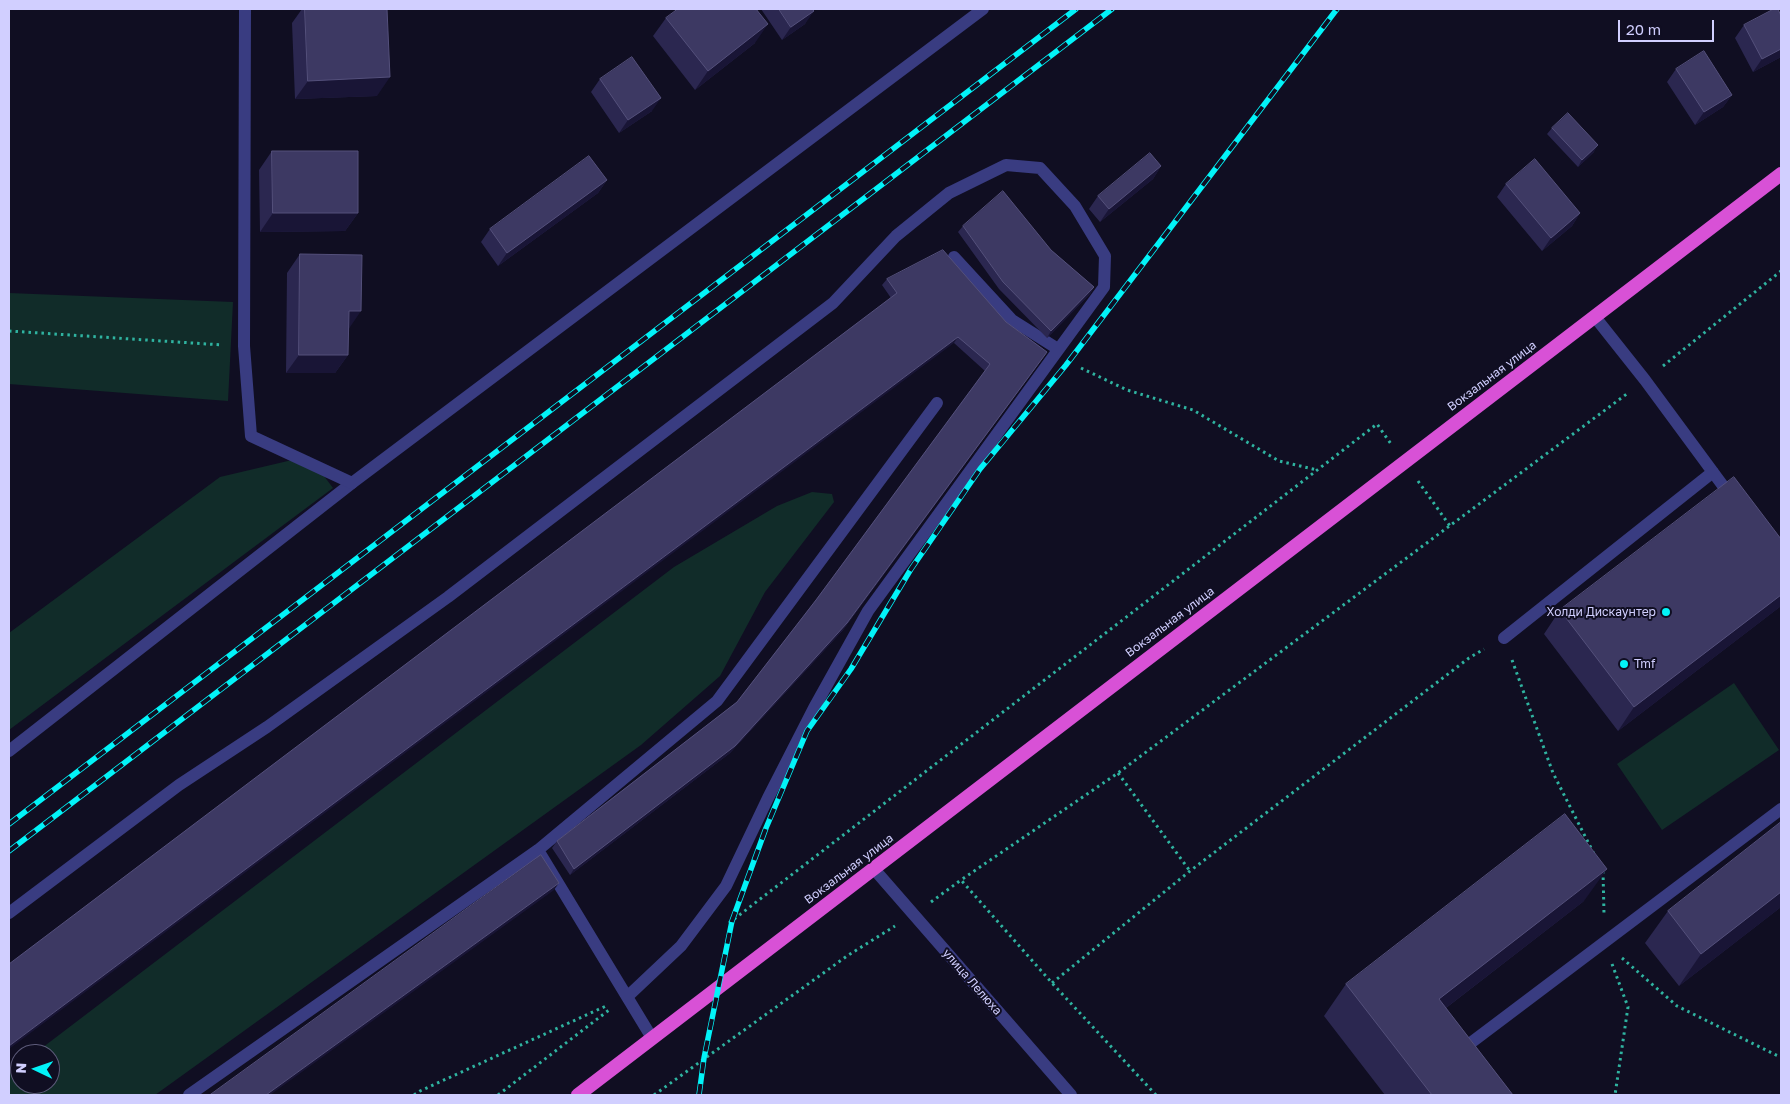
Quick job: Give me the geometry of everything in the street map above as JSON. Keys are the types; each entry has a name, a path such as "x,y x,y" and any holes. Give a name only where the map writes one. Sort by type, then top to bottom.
{"highway":[{"name":"Вокзальная улица","path":"578,1095 1781,174"}],"street":[{"path":"245,9 244,346 251,436 352,483"},
{"path":"9,751 352,483 983,9"},
{"path":"9,914 178,785 267,727 448,597 833,304 896,236 949,193 1006,165 1040,168 1075,206 1105,256 1104,287 868,611 814,708 726,886 681,946 627,997"},
{"path":"954,257 1012,320 1058,349"},
{"path":"1594,317 1645,380 1741,510"},
{"path":"189,1095 538,850 717,701 936,403"},
{"path":"1504,638 1713,472"},
{"path":"1465,1059 1459,1052 1781,809"},
{"path":"538,850 652,1038"},
{"name":"улица Лелюха","path":"874,869 1071,1095"}],"path":[{"path":"654,1095 847,956 914,915 961,880 1118,773 1645,380 1781,271"},
{"path":"9,331 244,346"},
{"path":"1081,368 1127,390 1193,410 1280,461 1318,470"},
{"path":"732,921 1377,424 1450,526"},
{"path":"1052,983 1190,871 1469,658 1504,638 1553,772 1595,855"},
{"path":"1118,773 1190,871"},
{"path":"1599,863 1603,872 1604,942 1628,1007 1615,1095"},
{"path":"961,880 1052,983 1156,1095"},
{"path":"1604,942 1677,1006 1781,1057"},
{"path":"414,1095 627,997"}],"green space":[{"path":"9,293 233,302 228,401 9,384"},
{"path":"309,456 333,488 9,730 9,633 220,477"},
{"path":"812,492 832,494 834,502 765,592 720,676 641,745 155,1095 9,1095 10,1072 10,1094 60,1094 60,1044 47,1044 674,567 777,506"},
{"path":"1734,683 1779,750 1662,830 1617,764"}],"building":[{"path":"305,9 387,9 390,77 308,81"},
{"path":"678,9 756,9 768,24 708,71 666,18"},
{"path":"779,9 812,9 814,11 791,27"},
{"path":"1774,9 1778,9 1781,16 1781,49 1762,59 1744,25"},
{"path":"1704,51 1732,95 1704,112 1676,69"},
{"path":"632,57 661,98 628,120 600,79"},
{"path":"1568,113 1598,145 1582,160 1552,128"},
{"path":"272,151 358,151 358,213 273,213"},
{"path":"1150,153 1161,166 1109,209 1098,196"},
{"path":"589,156 607,180 507,253 490,229"},
{"path":"1535,159 1580,213 1551,238 1506,184"},
{"path":"1003,191 1051,250 1094,287 1051,331 1003,282 963,226"},
{"path":"943,250 1006,322 1047,352 847,623 735,746 574,869 557,841 737,702 816,600 990,364 958,337 9,1046 9,964 897,293 887,279"},
{"path":"300,254 362,255 361,311 349,311 348,355 299,355"},
{"path":"1734,477 1781,539 1781,595 1634,707 1560,610"},
{"path":"1565,814 1607,869 1439,999 1513,1095 1432,1095 1346,984"},
{"path":"1781,822 1781,892 1701,954 1668,911"},
{"path":"541,855 559,883 266,1095 210,1095"}],"railway":[{"path":"9,824 1076,9"},
{"path":"9,851 1112,9"},
{"path":"699,1095 704,1058 732,921 766,828 807,731 851,669 911,569 980,469 1066,365 1337,9"}],"place":[{"name":"Холди Дискаунтер","path":"1666,612"},
{"name":"Tmf","path":"1624,664"}]}
